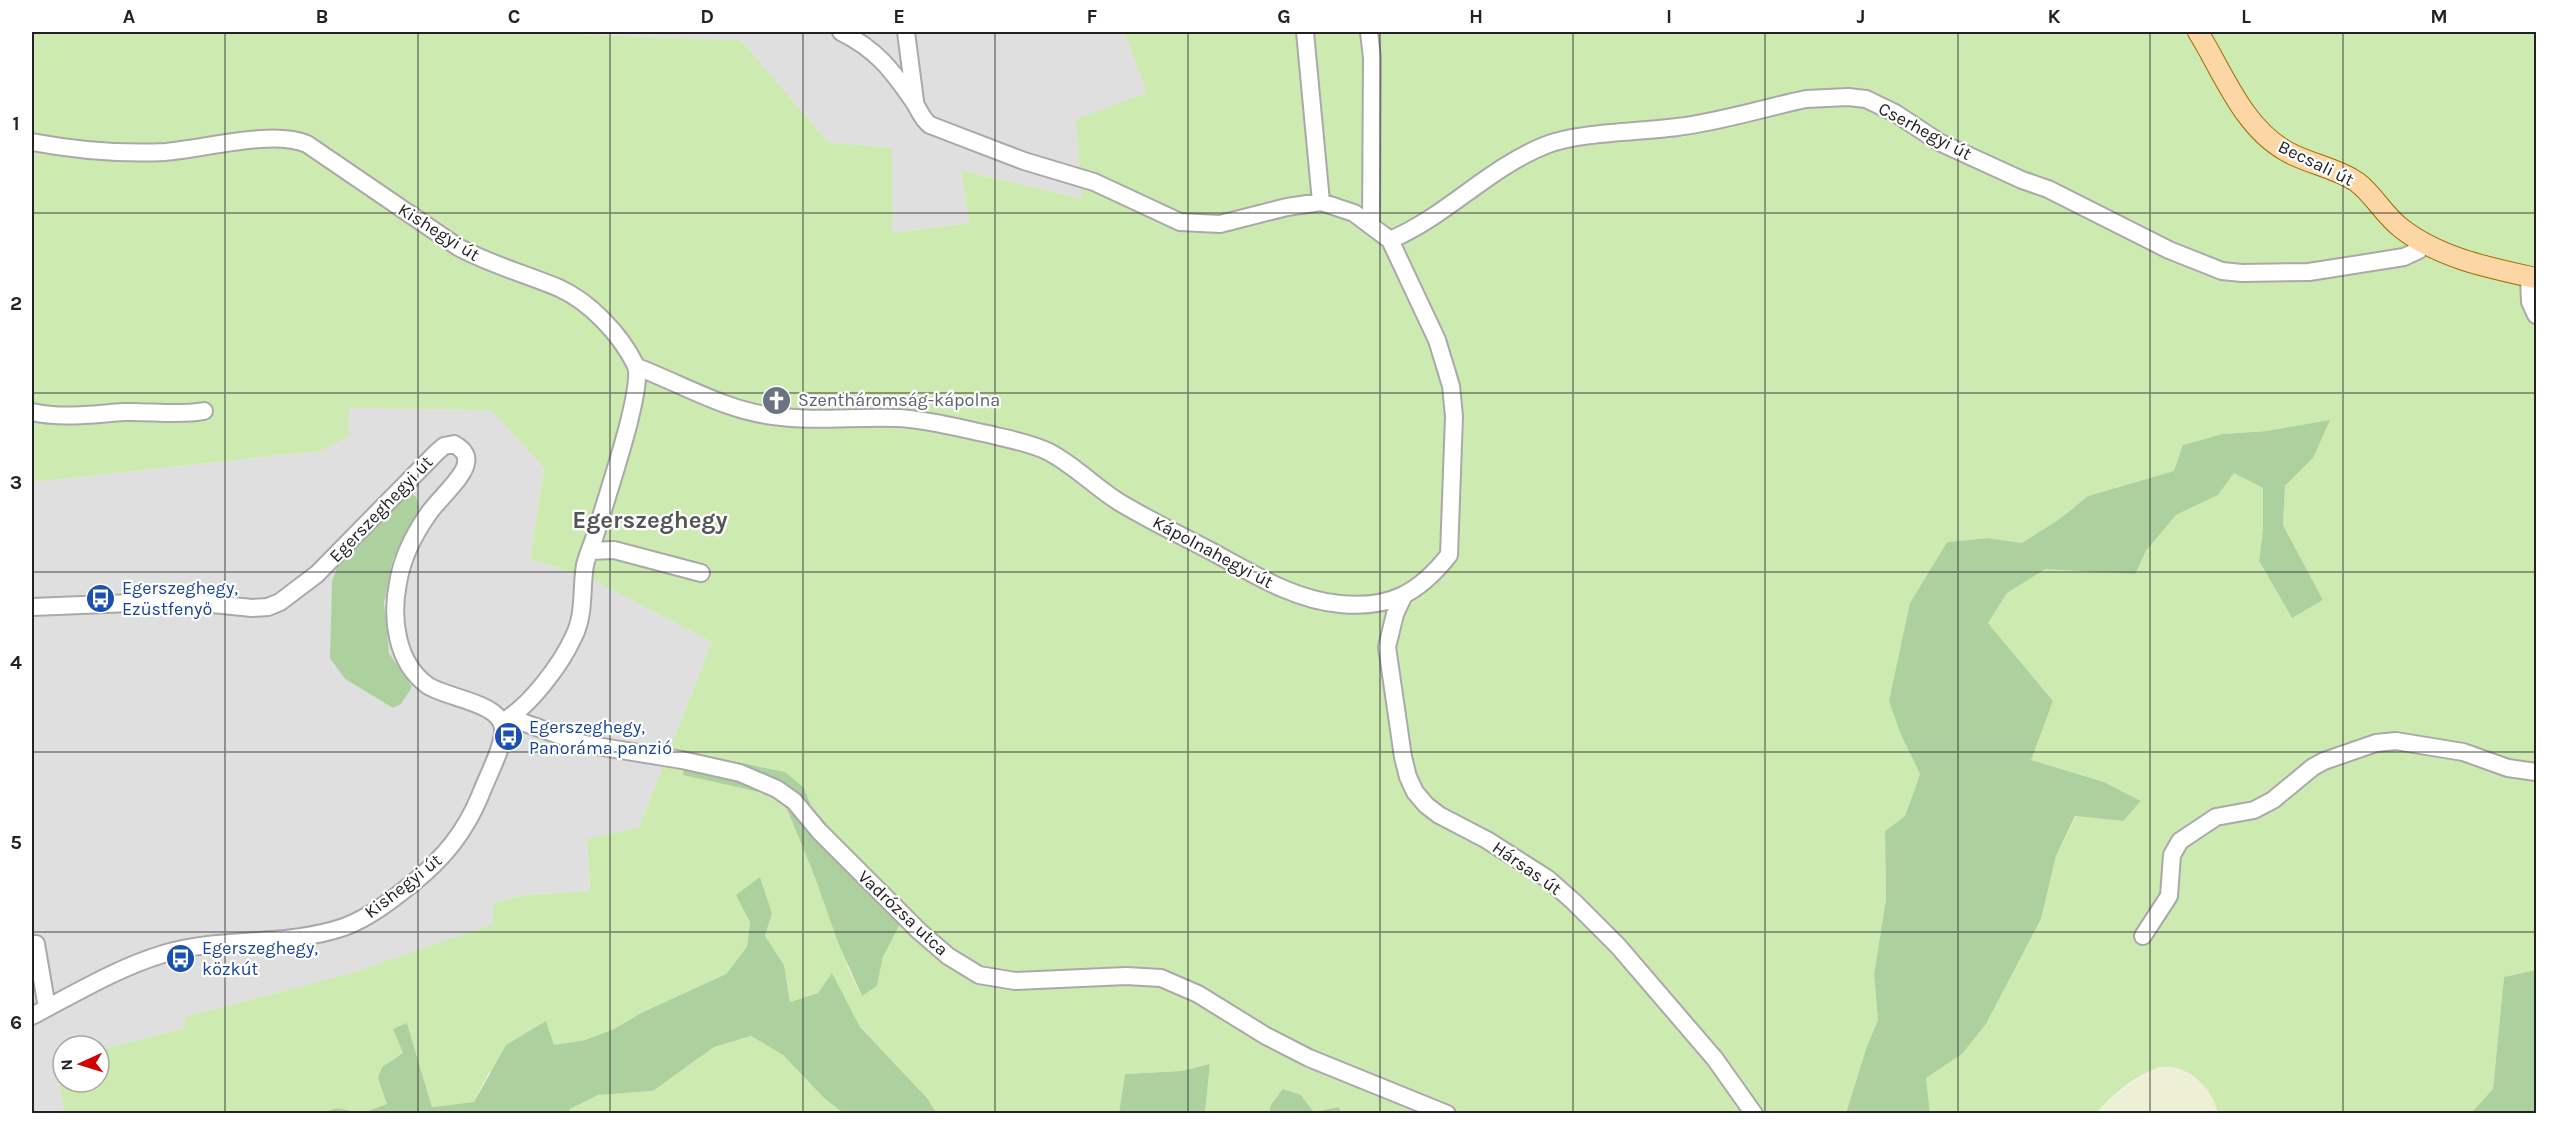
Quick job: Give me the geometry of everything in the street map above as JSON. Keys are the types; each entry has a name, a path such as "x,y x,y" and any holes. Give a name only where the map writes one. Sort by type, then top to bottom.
{"main road":[{"name":"Becsali út","path":"2198,32 2241,106 2263,134 2287,152 2357,183 2400,227 2424,242 2470,262 2533,277"}],"street":[{"name":"Kápolnahegyi út","path":"637,367 715,402 741,410 799,419 878,418 931,421 1013,440 1049,452 1120,502 1300,596 1341,605 1403,597 1436,571 1449,555 1454,416 1451,386 1444,359 1390,240 1354,213 1321,202 1287,207 1220,224 1180,222 1094,182 1024,161 937,129 922,119 916,105 875,52 841,32"},
{"path":"906,32 916,105"},
{"path":"1305,32 1321,202"},
{"path":"1370,32 1372,58 1371,224"},
{"name":"Cserhegyi út","path":"1390,240 1434,218 1507,163 1548,144 1677,127 1806,99 1838,97 1866,99 1895,113 1939,142 2022,180 2048,189 2169,250 2222,270 2242,273 2309,272 2404,257 2419,250 2424,242"},
{"name":"Kishegyi út","path":"32,142 96,149 162,152 270,139 296,139 307,144 479,259 560,288 576,297 612,330 637,367"},
{"path":"2533,277 2530,302 2536,315"},
{"path":"507,718 544,682 575,636 580,620 586,564 629,423 637,367"},
{"path":"32,412 46,416 70,416 127,412 188,414 204,411"},
{"name":"Egerszeghegyi út","path":"32,607 182,600 252,608 268,607 280,602 317,574 431,457 444,446 454,444 465,454 466,463 462,472 430,511 416,533 404,560 394,607 397,633 408,663 426,684 507,718"},
{"path":"590,551 614,550 701,573"},
{"name":"Hársas út","path":"1403,597 1395,614 1387,647 1403,757 1415,792 1439,815 1487,840 1548,879 1574,902 1618,946 1715,1059 1754,1113"},
{"name":"Kishegyi út","path":"32,1016 116,973 161,955 205,946 319,933 343,927 366,916 431,868 460,836 469,822 503,738 507,718"},
{"name":"Vadrózsa utca","path":"507,718 584,744 704,764 740,773 777,789 794,801 819,831 919,932 948,957 979,975 1015,981 1126,976 1161,978 1198,994 1266,1036 1309,1058 1447,1113"},
{"path":"2143,936 2169,896 2172,855 2180,842 2216,817 2254,810 2267,803 2324,761 2376,743 2396,741 2463,752 2508,768 2536,772"},
{"path":"36,944 47,1008"}],"shaded area":[{"path":"512,32 1124,32 1147,93 1082,199 961,170 969,223 892,233 892,148 828,142 741,40"},
{"path":"349,408 491,410 544,468 530,559 589,578 712,642 639,827 587,840 590,891 523,895 493,903 494,924 353,973 185,1017 184,1028 111,1047 111,1034 51,1034 51,1094 61,1094 64,1113 32,1113 32,482 320,451","holes":["403,540 393,559 384,603 389,653 412,687 393,708 345,679 331,637 332,581"]}],"green space":[{"path":"32,32 512,32 741,40 828,142 892,148 892,233 969,223 961,170 1082,199 1076,119 1147,93 1124,32 2536,32 2536,970 2504,977 2493,1089 2471,1113 2218,1113 2212,1097 2195,1077 2179,1069 2161,1067 2130,1082 2110,1098 2097,1113 1930,1113 1926,1078 1962,1054 1986,1024 2041,919 2056,856 2076,816 2122,821 2141,801 2104,782 2030,760 2053,701 1988,623 2007,593 2045,568 2134,574 2146,551 2176,515 2218,495 2234,472 2263,488 2263,529 2259,561 2292,618 2323,600 2283,525 2285,486 2313,458 2267,431 2223,434 2174,471 2088,496 2061,518 2022,543 1988,538 1947,542 1910,603 1901,648 1901,735 1920,774 1905,816 1885,831 1886,899 1874,974 1878,1020 1867,1046 1846,1113 1342,1114 1337,1107 1314,1112 1301,1095 1271,1105 1269,1113 1205,1113 1210,1064 1181,1071 1125,1074 1119,1113 936,1113 928,1099 860,1027 832,974 818,993 790,1002 784,965 765,936 772,913 760,878 747,948 726,974 641,1013 614,1029 585,1040 554,1045 546,1022 488,1074 474,1102 432,1107 407,1023 403,1053 382,1067 387,1104 362,1113 337,1108 320,1114 64,1113 61,1094 111,1094 111,1047 184,1028 185,1017 352,973 493,924 493,903 523,895 590,891 587,839 639,827 712,642 589,578 530,559 544,468 491,410 349,408 348,437 320,451 32,482","holes":["688,753 785,772 823,837 902,919 883,957 877,986 861,995 849,970 787,809 773,795"]},
{"path":"2330,420 2313,458 2285,486 2283,525 2323,600 2292,618 2259,561 2263,529 2263,488 2234,473 2218,495 2176,515 2146,551 2135,574 2045,569 2007,593 1988,623 2053,701 2031,760 2104,782 2141,801 2123,821 2075,816 2056,856 2041,919 1986,1024 1962,1054 1926,1078 1930,1113 1846,1113 1867,1046 1878,1020 1874,974 1886,899 1885,831 1905,816 1920,774 1901,735 1889,701 1910,603 1947,542 1988,538 2022,543 2061,518 2088,496 2174,471 2183,445 2223,434 2267,431"},
{"path":"409,491 416,497 419,506 417,517 393,559 384,603 389,653 412,687 401,704 393,708 345,679 330,658 332,581 339,562"},
{"path":"688,752 785,772 804,788 823,837 902,920 883,957 877,986 862,996 839,945 787,809 773,795 683,775"},
{"path":"760,877 772,913 765,936 784,965 790,1002 818,993 832,973 860,1027 928,1099 936,1113 843,1113 824,1098 783,1055 751,1036 714,1047 653,1091 598,1095 570,1109 569,1113 362,1113 387,1104 378,1078 382,1067 403,1053 393,1029 407,1023 432,1107 474,1102 506,1045 546,1021 554,1045 585,1040 614,1029 641,1013 726,974 747,947 750,922 736,895"},
{"path":"2536,970 2536,1113 2471,1113 2493,1089 2504,977"},
{"path":"751,1036 783,1055 824,1098 843,1113 569,1114 570,1109 598,1095 653,1091 714,1047"},
{"path":"1210,1064 1205,1113 1119,1113 1125,1074 1181,1071"},
{"path":"2170,1067 2204,1084 2215,1100 2218,1113 2097,1114 2104,1103 2150,1071"},
{"path":"1283,1089 1301,1095 1314,1112 1338,1107 1342,1113 1269,1113 1271,1105"},
{"path":"337,1108 362,1113 320,1113"}],"place":[{"name":"Szentháromság-kápolna","path":"777,400"},
{"name":"Egerszeghegy, Ezüstfenyő","path":"101,598"},
{"name":"Egerszeghegy, Panoráma panzió","path":"508,737"},
{"name":"Egerszeghegy, közkút","path":"181,958"}],"district":[{"name":"Egerszeghegy","path":"650,520"}]}
